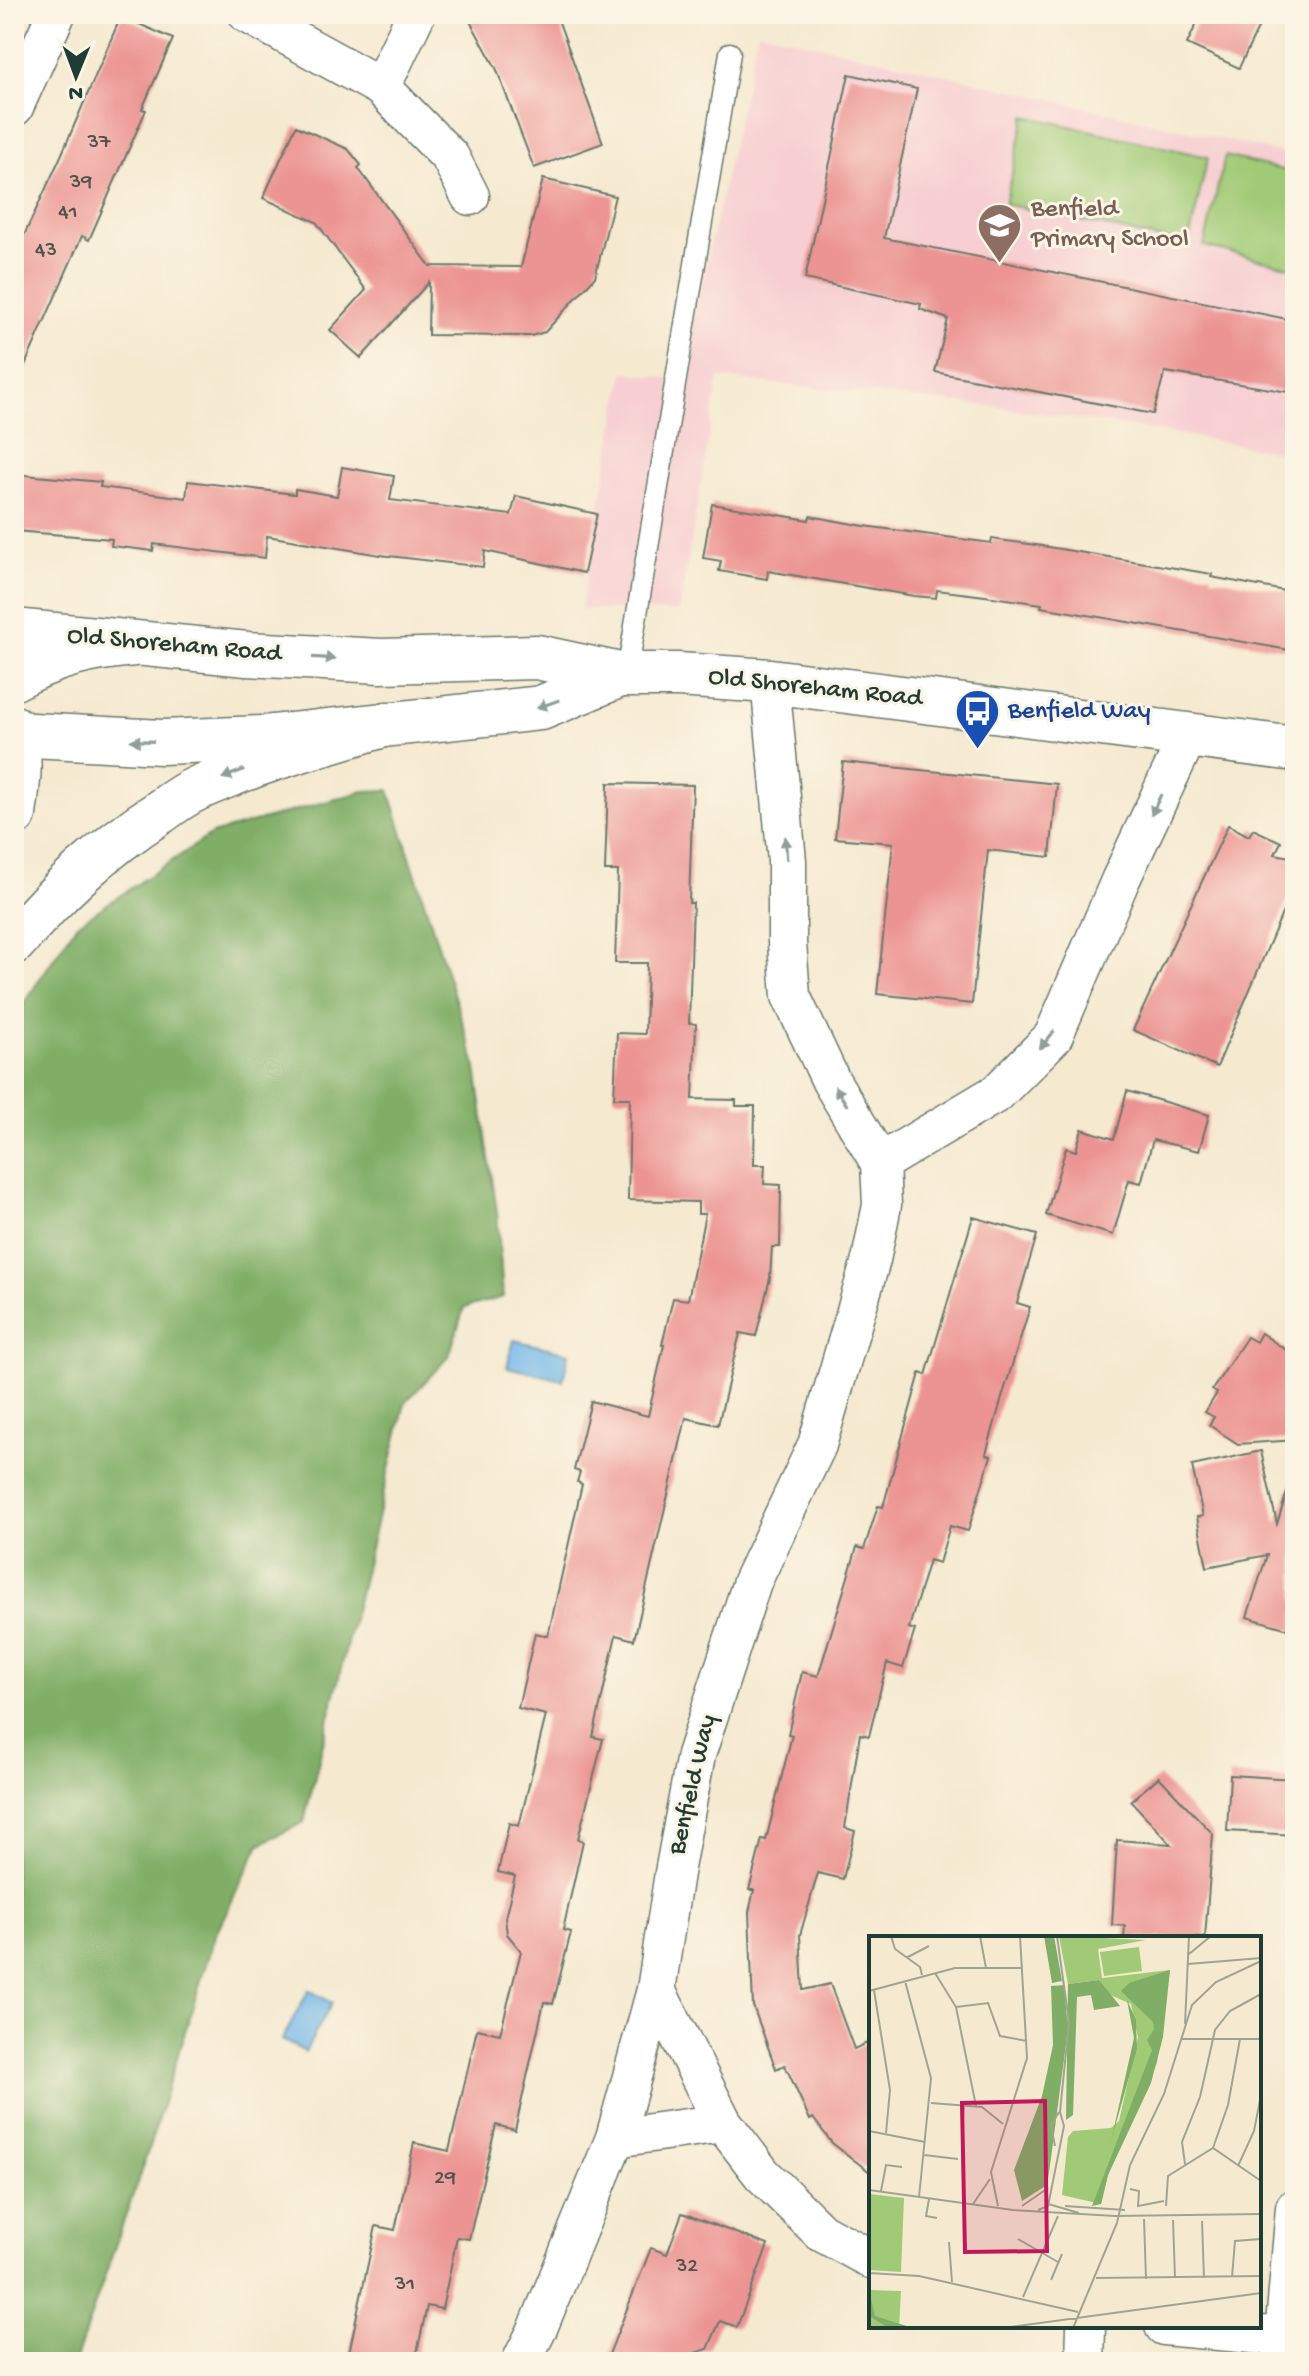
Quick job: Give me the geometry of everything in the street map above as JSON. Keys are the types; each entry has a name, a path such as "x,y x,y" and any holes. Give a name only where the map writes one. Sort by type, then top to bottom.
{"main road":[{"name":"Old Shoreham Road","path":"14,631 247,654 381,661 537,657 624,675 770,681 1295,749"},
{"path":"14,678 67,654 97,647 134,644"},
{"name":"Old Shoreham Road","path":"15,732 105,740 262,738 541,708 624,675"},
{"path":"14,942 90,862 193,790 240,771 387,724"},
{"path":"14,814 19,777 15,732"}],"street":[{"path":"14,107 56,14"},
{"path":"248,14 381,87 450,157 470,196"},
{"path":"381,87 416,14"},
{"name":"Benfield Way","path":"521,2362 538,2328 615,2138 656,1990 696,1755 752,1582 817,1445 871,1260 882,1205 880,1163 831,1081 791,996 787,943 787,861 770,681"},
{"path":"880,1163 997,1093 1053,1037 1120,881 1189,734"},
{"path":"656,1990 723,2123 762,2174 821,2232 869,2258"},
{"path":"615,2138 723,2123"},
{"path":"1185,2328 1289,2338 1295,2208"},
{"path":"1085,2362 1086,2328"}],"lane":[{"path":"624,675 730,53"}],"shaded area":[{"name":"Benfield Primary School","path":"758,31 1295,156 1295,455 1167,432 989,406 719,378 679,612 581,609 624,372 680,380"}],"green space":[{"path":"1025,116 1208,157 1188,245 1005,204"},
{"path":"1225,156 1295,173 1295,268 1204,246"},
{"path":"389,790 475,1062 497,1212 503,1297 464,1308 449,1356 405,1403 304,1822 260,1844 215,1935 148,2151 75,2362 14,2362 14,1018 76,925 212,834 364,791"}],"water":[{"path":"514,1340 569,1353 563,1380 507,1367"},
{"path":"309,1990 332,2003 305,2052 282,2040"}],"building":[{"path":"466,14 556,14 603,143 534,168 496,68"},
{"path":"1201,14 1265,14 1239,68 1187,44"},
{"path":"121,16 173,39 142,109 146,110 89,240 82,236 14,390 14,257"},
{"path":"849,74 917,89 884,238 1287,319 1286,332 1295,334 1295,393 1165,372 1153,414 935,372 948,319 920,309 921,304 805,279"},
{"path":"296,126 348,149 361,165 358,168 430,266 521,267 543,179 615,196 595,277 545,332 531,336 428,335 429,282 361,358 330,330 366,290 316,222 263,198"},
{"path":"342,467 394,476 390,500 511,515 516,496 597,514 584,573 485,551 483,567 380,555 267,536 265,558 154,544 153,551 111,546 112,539 14,531 14,474 101,482 100,487 186,498 188,481 295,494 295,489 337,496"},
{"path":"712,504 809,520 810,516 991,543 992,539 1036,545 1212,574 1211,577 1295,593 1295,651 985,596 937,590 936,598 914,596 768,571 767,579 719,571 721,561 703,558"},
{"path":"843,762 1057,784 1050,857 988,850 972,1004 877,994 893,843 835,838"},
{"path":"608,783 693,785 689,1023 696,1024 693,1099 736,1100 736,1106 755,1106 754,1165 765,1165 764,1184 781,1185 780,1247 772,1247 770,1278 756,1336 740,1333 718,1425 686,1418 634,1640 616,1635 593,1737 603,1739 578,1839 583,1841 563,1930 571,1932 553,2004 544,2002 515,2130 496,2125 469,2239 457,2237 442,2309 427,2306 415,2362 347,2362 376,2226 395,2230 414,2143 449,2151 477,2029 500,2034 521,1951 507,1934 505,1918 515,1876 498,1872 509,1823 519,1826 546,1715 518,1708 535,1633 548,1636 582,1484 577,1482 580,1472 574,1470 591,1401 648,1416 673,1298 688,1300 705,1214 698,1214 698,1202 628,1200 630,1098 614,1098 617,1033 645,1034 647,963 615,963 618,871 605,871"},
{"path":"1228,825 1249,836 1253,829 1281,842 1275,854 1295,858 1295,883 1217,1067 1133,1030"},
{"path":"1127,1091 1209,1115 1199,1151 1153,1140 1141,1183 1129,1180 1113,1235 1046,1215 1066,1148 1076,1151 1082,1129 1114,1139"},
{"path":"973,1217 1037,1235 1017,1303 1030,1307 986,1454 991,1456 968,1531 950,1526 939,1563 929,1560 909,1628 915,1630 903,1668 887,1663 869,1736 860,1734 845,1828 855,1831 843,1879 818,1873 800,1935 803,1990 830,1984 854,2049 869,2042 869,2171 832,2143 813,2118 810,2120 785,2065 776,2069 753,2006 749,1912 754,1890 749,1890 762,1839 766,1840 792,1735 788,1734 802,1672 818,1676 857,1547 864,1549 878,1506 883,1507 920,1373 926,1375"},
{"path":"1261,1333 1295,1356 1295,1440 1238,1444 1209,1425 1214,1417 1205,1412 1217,1393 1212,1390 1247,1337 1256,1342"},
{"path":"1261,1451 1277,1524 1288,1489 1295,1490 1295,1631 1247,1617 1267,1555 1207,1567 1197,1517 1203,1516 1192,1466"},
{"path":"1230,1775 1295,1779 1295,1835 1227,1831"},
{"path":"1159,1777 1213,1834 1205,1936 1124,1936 1125,1926 1112,1925 1117,1840 1171,1844 1131,1801"},
{"path":"682,2213 768,2245 737,2327 720,2321 708,2349 677,2358 675,2362 606,2362 651,2248 667,2254"}],"place":[{"name":"Benfield Primary School","path":"1000,264"},
{"name":"Benfield Way","path":"977,751"}]}
